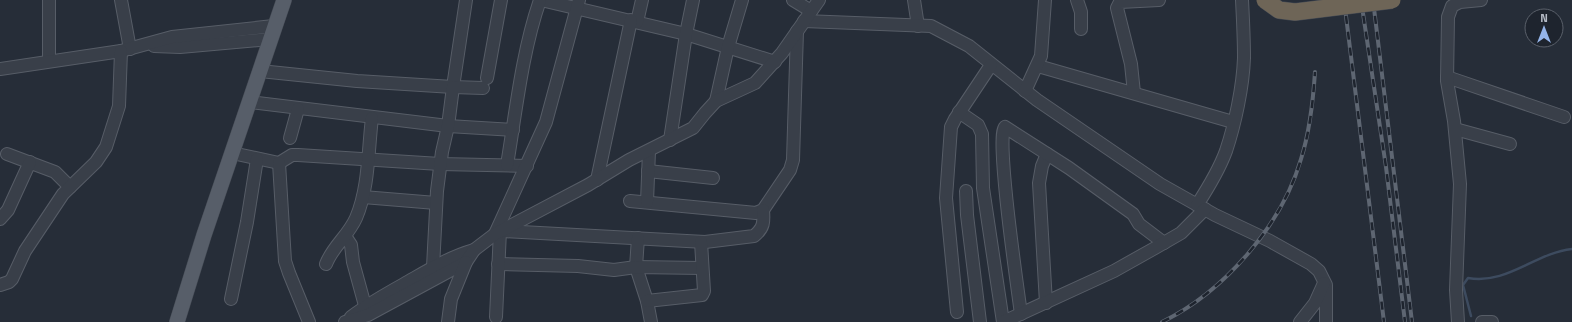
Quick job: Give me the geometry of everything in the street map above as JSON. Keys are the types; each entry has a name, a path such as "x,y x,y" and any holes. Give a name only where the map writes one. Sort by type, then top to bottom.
{"highway":[{"path":"1265,0 1279,10 1296,12 1392,0"}],"main road":[{"path":"177,322 204,235 284,0"}],"street":[{"path":"49,0 49,61"},
{"path":"0,285 9,282 12,279 25,250 63,194 96,162 106,147 119,106 126,50 121,0"},
{"path":"433,267 436,204 440,164 448,126 466,0"},
{"path":"260,71 357,81 453,87 485,83 501,0"},
{"path":"507,165 524,64 535,14 541,0 578,4 634,21 686,34 775,62"},
{"path":"597,180 634,21 642,0"},
{"path":"670,140 686,34 693,0"},
{"path":"716,101 728,47 742,0"},
{"path":"793,0 811,11"},
{"path":"367,314 433,267 460,254 474,250 499,232 597,180 629,160 693,128 716,101 755,83 775,62 819,0"},
{"path":"914,0 918,26"},
{"path":"1025,91 1038,66 1043,40 1045,0"},
{"path":"1077,0 1081,12 1081,29"},
{"path":"1134,93 1131,64 1117,8 1120,2 1159,0"},
{"path":"959,112 978,125 982,134 983,188 1003,322 1114,271 1164,243 1181,233 1201,207 1226,151 1242,81 1244,58 1242,0"},
{"path":"1458,322 1456,290 1460,184 1455,129 1447,77 1448,17 1452,6 1460,2 1481,0"},
{"path":"496,317 499,232 546,122 578,4"},
{"path":"801,26 931,26 946,33 968,46 1025,91 1160,184 1311,264 1319,272 1326,284 1326,322"},
{"path":"630,201 756,213 763,210 790,170 793,160 801,26"},
{"path":"0,69 126,50 143,46 180,47 272,33"},
{"path":"957,312 946,198 951,127 959,112 991,65"},
{"path":"1038,66 1233,122"},
{"path":"1447,77 1564,117"},
{"path":"250,102 372,118 448,126 513,130"},
{"path":"290,138 298,108"},
{"path":"326,264 330,254 345,236 356,219 363,197 372,118"},
{"path":"1021,314 1002,160 1002,129 1008,127 1133,214 1140,224 1164,243"},
{"path":"1455,129 1510,144"},
{"path":"647,202 649,151"},
{"path":"232,153 279,163 292,155 440,164 527,166"},
{"path":"7,154 55,172 70,187"},
{"path":"1046,303 1039,182 1042,166 1047,154"},
{"path":"231,299 247,222 257,159"},
{"path":"0,219 8,210 30,162"},
{"path":"279,163 285,261 288,273 309,322"},
{"path":"648,170 712,178"},
{"path":"966,190 967,215 980,322"},
{"path":"363,197 436,204"},
{"path":"499,232 701,242 754,236 761,231 764,225 763,210"},
{"path":"345,236 351,245 353,262 367,314"},
{"path":"638,238 636,267 647,301 651,322"},
{"path":"647,301 702,295 704,291 701,242"},
{"path":"448,322 451,299 466,262 474,250"},
{"path":"344,322 367,314 466,262"},
{"path":"498,264 578,266 614,270 636,267 702,268"},
{"path":"1300,322 1315,304 1324,281"},
{"path":"1482,322 1492,322"}],"waterway":[{"path":"1471,316 1463,285 1468,278 1482,279 1496,277 1546,256 1572,249"}],"railway":[{"path":"1344,0 1384,322"},
{"path":"1361,0 1386,167 1405,322"},
{"path":"1373,0 1412,322"},
{"path":"1162,322 1185,309 1228,275 1248,254 1265,232 1280,208 1292,184 1307,138 1311,116 1315,72"}]}
